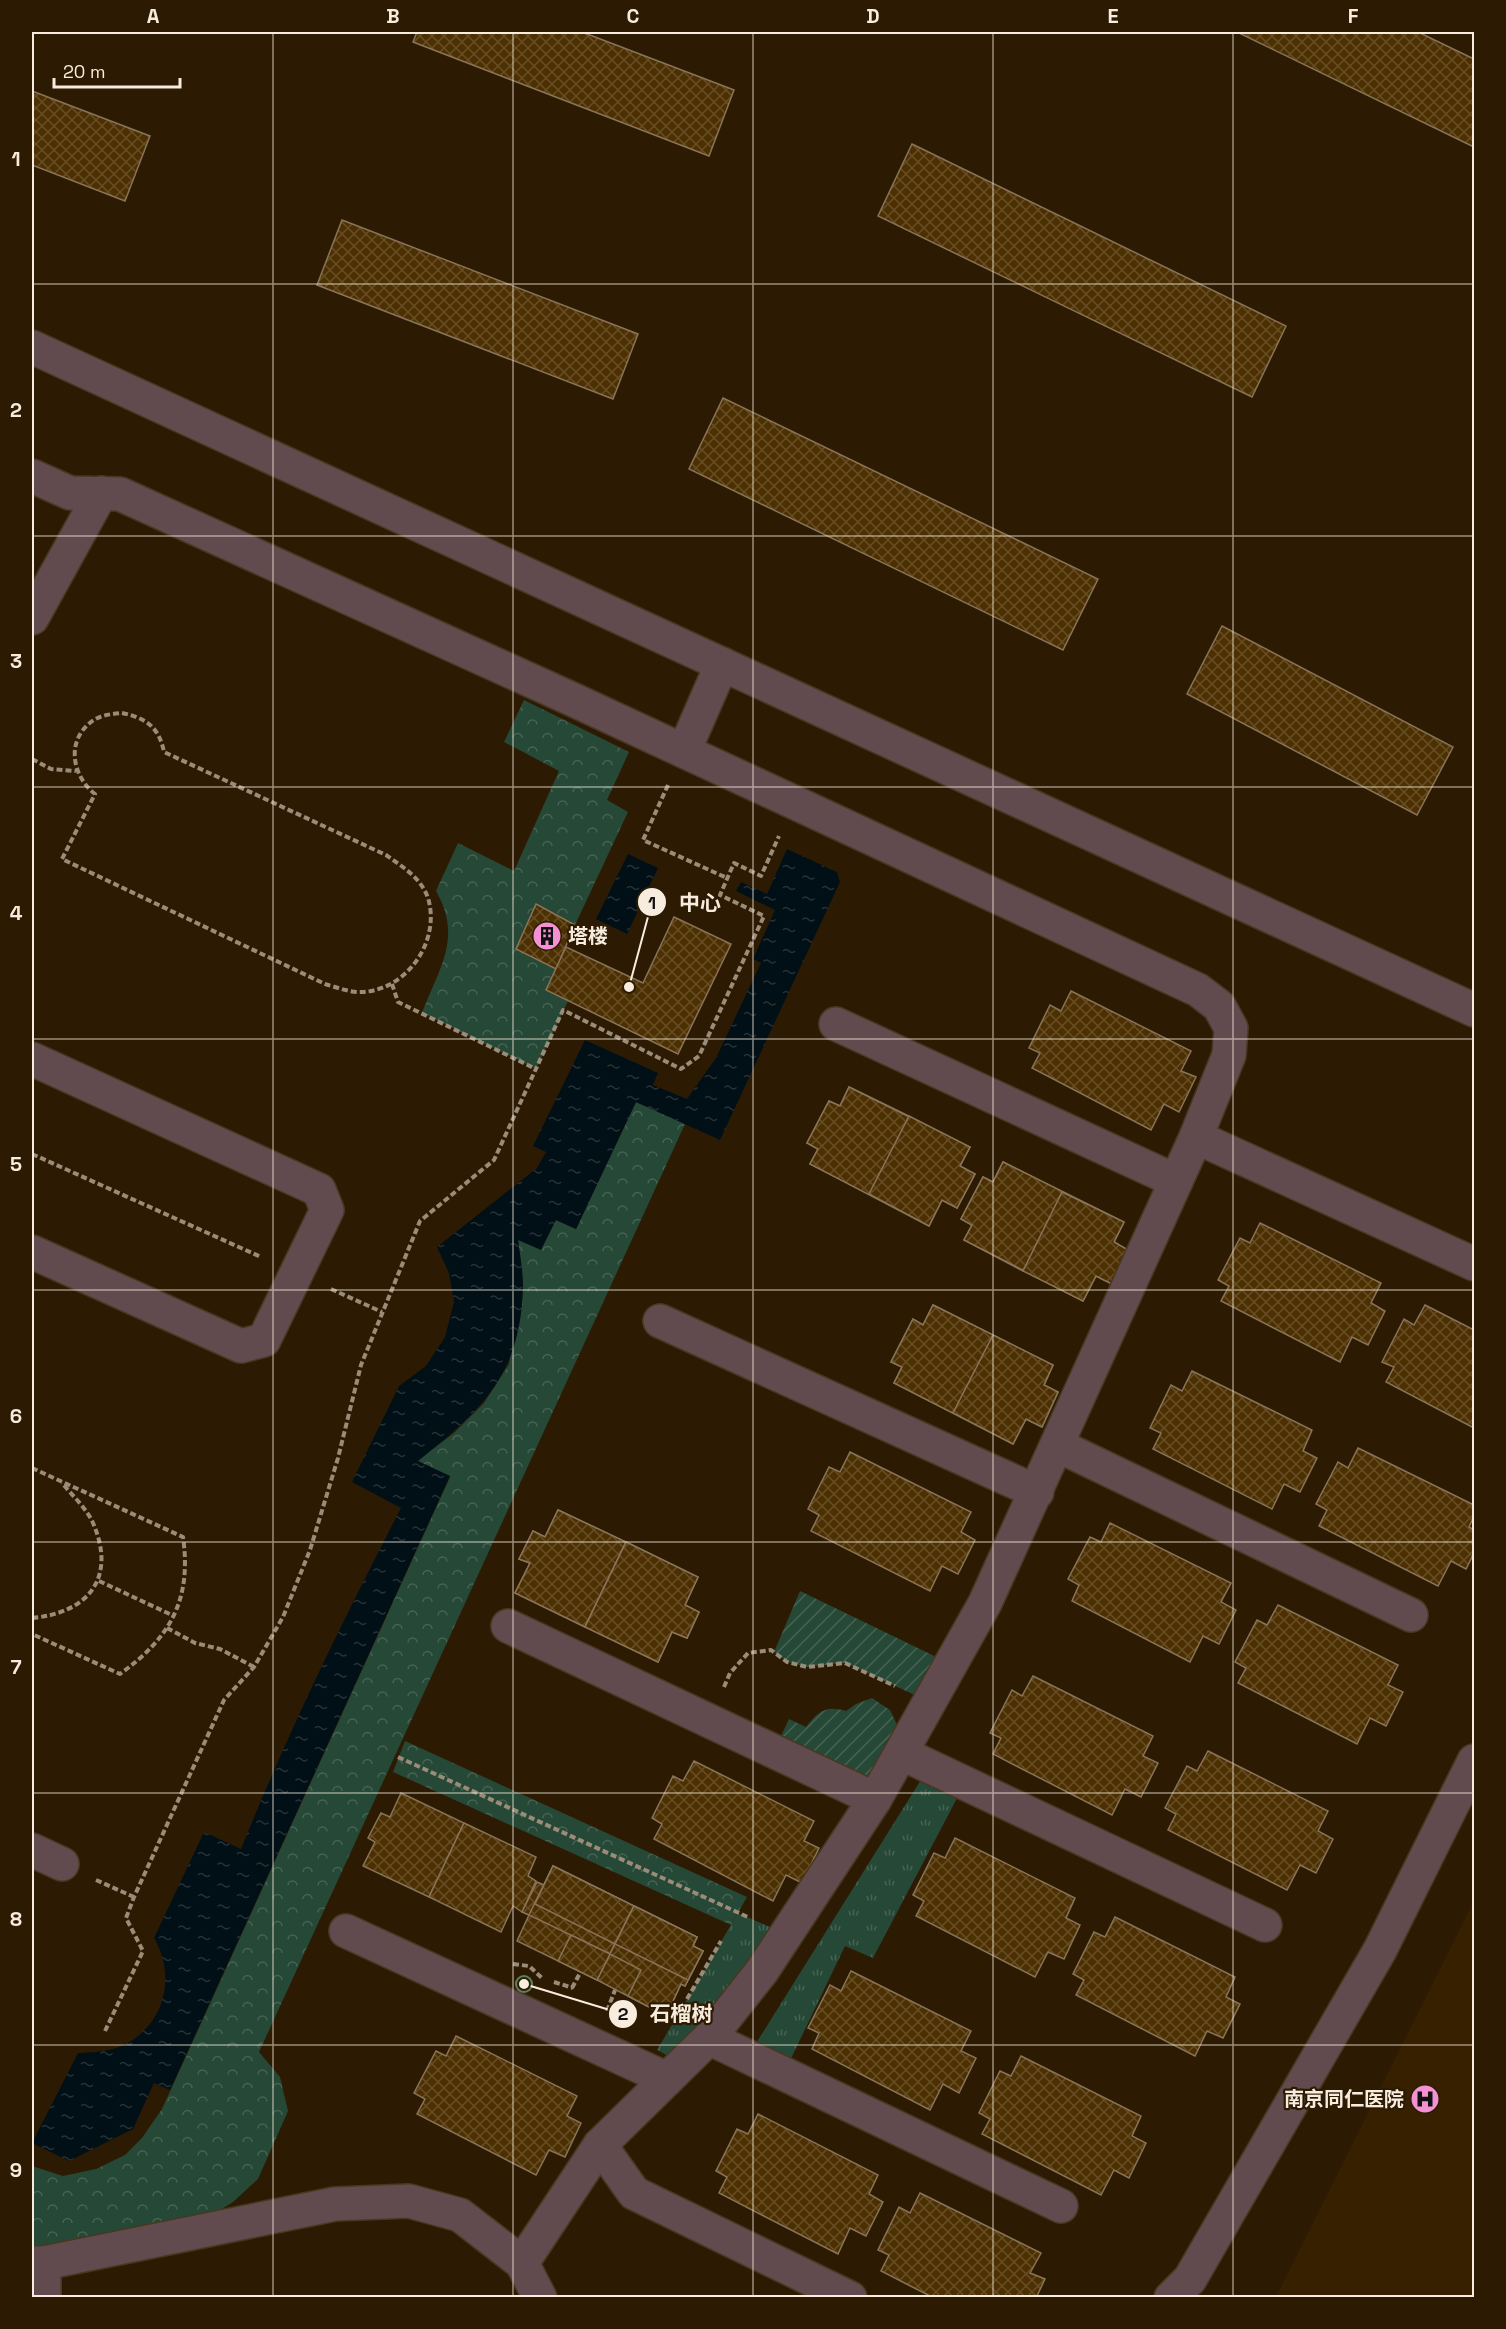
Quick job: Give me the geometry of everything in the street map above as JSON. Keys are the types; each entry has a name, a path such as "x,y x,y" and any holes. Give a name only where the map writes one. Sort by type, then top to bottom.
{"street":[{"path":"32,347 1474,1010"},
{"path":"32,476 70,493 120,494 684,751 1198,990 1219,1006 1231,1028 1229,1055 1196,1137 985,1603 875,1799 762,1971 709,2038 600,2145 522,2263"},
{"path":"32,618 101,493"},
{"path":"684,751 722,664"},
{"path":"836,1024 1176,1180"},
{"path":"32,1059 319,1190 327,1210 264,1340 241,1346 32,1252"},
{"path":"1196,1137 1474,1264"},
{"path":"660,1321 1036,1492"},
{"path":"1057,1445 1411,1615"},
{"path":"508,1626 875,1799"},
{"path":"901,1753 1264,1925"},
{"path":"1170,2298 1190,2279 1374,1960 1474,1761"},
{"path":"32,1850 62,1864"},
{"path":"346,1931 667,2079"},
{"path":"709,2038 1060,2206"},
{"path":"600,2145 634,2193 850,2298"},
{"path":"44,2298 38,2263 335,2204 410,2201 460,2215 522,2263 540,2298"}],"path":[{"path":"122,713 138,716 152,725 161,735 164,752 386,855 413,874 428,898 430,923 425,948 411,970 392,984 361,992 325,984 62,859 95,794 84,786 76,771 74,751 90,722 105,715 122,713"},
{"path":"684,751 643,840 727,878"},
{"path":"32,759 51,769 76,771"},
{"path":"105,2031 143,1951 126,1918 134,1897 224,1700 254,1667 283,1617 310,1550 339,1458 360,1365 420,1221 494,1160 563,1010 681,1069 699,1056 764,916 720,895 734,863 761,876 782,830"},
{"path":"392,984 398,1002 536,1069"},
{"path":"32,1154 382,1312"},
{"path":"32,1468 183,1537 187,1568 182,1593 167,1628 140,1660 120,1674 32,1634"},
{"path":"32,1617 48,1616 79,1604 99,1581 104,1552 92,1521 60,1481"},
{"path":"99,1581 174,1616"},
{"path":"167,1628 195,1643 220,1649 254,1667"},
{"path":"707,1720 730,1673 748,1653 771,1650 787,1662 807,1668 845,1663 930,1702"},
{"path":"398,1757 786,1934"},
{"path":"682,2009 721,1941"},
{"path":"607,2009 617,2014"}],"shaded area":[{"name":"南京同仁医院","path":"1474,1901 1474,2297 1276,2297"}],"green space":[{"path":"524,700 629,752 607,800 628,812 575,925 536,904 517,949 556,969 546,990 568,1001 536,1069 422,1013 441,967 448,938 448,924 444,908 436,891 458,843 514,871 559,771 504,742"},
{"path":"636,1102 685,1124 259,2052 280,2077 288,2111 258,2179 233,2202 179,2236 32,2263 32,2166 63,2176 96,2169 125,2155 142,2138 162,2109 450,1477 417,1461 454,1433 484,1403 509,1364 523,1284 518,1239 556,1220 576,1229"},
{"path":"800,1591 951,1664 930,1702 845,1663 807,1667 787,1662 774,1652"},
{"path":"872,1698 890,1710 900,1731 875,1799 774,1751 789,1719 806,1727 823,1711 839,1709 846,1711"},
{"path":"405,1741 747,1897 731,1925 393,1772"},
{"path":"929,1767 965,1783 873,1958 845,1946 784,2073 748,2056"},
{"path":"738,1913 786,1934 683,2064 657,2050"}],"water":[{"path":"787,849 837,872 840,882 720,1140 636,1102 576,1229 556,1220 541,1250 518,1240 523,1280 521,1317 515,1343 506,1366 494,1387 479,1406 462,1424 418,1461 450,1476 170,2090 154,2083 133,2129 69,2161 32,2143 78,2053 96,2052 124,2045 150,2025 158,2012 165,1983 161,1952 154,1938 204,1832 241,1849 317,1677 401,1508 352,1482 399,1386 426,1366 445,1337 454,1302 449,1273 437,1247 537,1168 546,1152 533,1146 585,1040 658,1073 653,1085 687,1099 716,1058 761,963 753,959 775,910 736,891 741,882 767,894"},
{"path":"628,854 658,868 627,934 596,919"}],"building":[{"path":"417,32 582,32 734,90 709,156 413,42"},
{"path":"1237,32 1418,32 1474,59 1474,147"},
{"path":"32,91 150,136 125,201 32,165"},
{"path":"912,144 1286,326 1252,397 878,216"},
{"path":"342,220 638,334 613,399 317,285"},
{"path":"723,398 1098,579 1063,650 689,469"},
{"path":"1222,626 1453,747 1417,815 1187,694"},
{"name":"塔楼","path":"536,904 575,925 556,969 516,949"},
{"path":"674,917 731,944 678,1054 546,990 566,947 643,983"},
{"path":"1071,991 1191,1051 1181,1071 1196,1077 1179,1112 1164,1104 1151,1130 1032,1068 1040,1053 1029,1048 1050,1005 1061,1011"},
{"path":"849,1087 909,1116 869,1194 810,1164 818,1149 807,1143 829,1101 840,1106"},
{"path":"849,1087 970,1147 960,1166 975,1174 957,1208 942,1200 929,1226 810,1164 818,1149 807,1143 829,1101 840,1106"},
{"path":"909,1116 970,1147 960,1166 975,1174 957,1208 942,1200 929,1226 869,1194"},
{"path":"1003,1162 1062,1192 1023,1271 964,1240 972,1225 961,1219 983,1177 993,1182"},
{"path":"1003,1162 1124,1222 1114,1242 1128,1250 1112,1284 1096,1276 1083,1301 964,1240 972,1225 961,1219 983,1177 993,1182"},
{"path":"1062,1192 1124,1222 1114,1242 1128,1250 1112,1284 1096,1276 1083,1301 1023,1271"},
{"path":"1260,1223 1381,1283 1371,1303 1385,1311 1368,1345 1352,1337 1340,1362 1221,1301 1229,1286 1218,1280 1240,1238 1250,1243"},
{"path":"933,1305 993,1335 953,1413 894,1383 902,1367 891,1362 913,1319 923,1325"},
{"path":"933,1305 1053,1365 1044,1385 1058,1392 1042,1427 1026,1419 1013,1444 894,1383 902,1367 891,1362 913,1319 923,1325"},
{"path":"1425,1305 1474,1330 1474,1428 1386,1382 1394,1367 1382,1362 1404,1319 1414,1325"},
{"path":"993,1335 1053,1365 1044,1385 1058,1392 1042,1427 1026,1419 1013,1444 953,1413"},
{"path":"1192,1371 1312,1430 1303,1451 1317,1458 1300,1492 1284,1484 1272,1509 1153,1449 1161,1433 1150,1428 1171,1385 1182,1391"},
{"path":"1358,1448 1474,1505 1474,1516 1469,1527 1474,1530 1474,1553 1466,1569 1451,1561 1438,1586 1319,1526 1327,1510 1316,1504 1338,1462 1348,1468"},
{"path":"850,1452 971,1512 961,1532 975,1540 958,1574 942,1566 930,1591 811,1531 819,1515 808,1509 829,1467 840,1472"},
{"path":"558,1510 626,1542 585,1627 515,1593 530,1563 519,1559 533,1531 545,1537"},
{"path":"558,1510 626,1542 585,1627 515,1593 530,1563 519,1559 533,1531 545,1537"},
{"path":"1110,1523 1231,1583 1221,1602 1236,1610 1219,1644 1203,1636 1190,1662 1072,1601 1079,1585 1068,1579 1090,1537 1101,1542"},
{"path":"626,1542 698,1577 685,1605 699,1612 687,1638 672,1632 658,1662 585,1627"},
{"path":"626,1542 698,1577 685,1605 699,1612 687,1638 672,1632 658,1662 585,1627"},
{"path":"1278,1605 1398,1665 1388,1685 1403,1692 1386,1726 1370,1718 1357,1744 1238,1683 1246,1668 1235,1662 1257,1620 1267,1625"},
{"path":"1033,1676 1153,1736 1143,1756 1158,1763 1141,1797 1125,1789 1112,1815 993,1754 1001,1738 990,1733 1012,1690 1022,1696"},
{"path":"1208,1751 1328,1811 1318,1831 1333,1839 1316,1873 1300,1865 1287,1890 1168,1830 1176,1814 1165,1808 1187,1766 1197,1771"},
{"path":"694,1761 814,1821 804,1841 819,1848 802,1883 786,1875 773,1901 654,1839 662,1824 652,1818 673,1776 683,1781"},
{"path":"401,1793 464,1823 429,1897 363,1866 375,1842 368,1838 381,1813 390,1817"},
{"path":"464,1823 536,1857 528,1876 536,1881 522,1912 513,1906 501,1932 429,1897"},
{"path":"955,1838 1075,1898 1066,1918 1080,1925 1064,1959 1048,1952 1035,1977 916,1916 924,1901 913,1895 934,1853 945,1858"},
{"path":"553,1866 634,1906 597,1980 517,1941 529,1915 522,1912 537,1882 544,1885"},
{"path":"553,1866 634,1906 610,1954 529,1915"},
{"path":"553,1866 634,1906 615,1944 535,1904"},
{"path":"634,1906 697,1937 693,1946 703,1951 685,1986 681,1984 666,2016 597,1980"},
{"path":"634,1906 697,1937 693,1946 703,1951 685,1986 681,1984 666,2016 628,1996 641,1970 610,1954"},
{"path":"634,1906 697,1937 693,1946 703,1951 688,1980 615,1944"},
{"path":"1115,1917 1235,1977 1226,1997 1240,2004 1223,2038 1207,2031 1195,2056 1076,1995 1084,1980 1073,1974 1094,1932 1105,1937"},
{"path":"571,1935 610,1954 597,1980 558,1961"},
{"path":"851,1971 971,2031 961,2051 976,2058 959,2093 943,2084 930,2110 812,2049 819,2033 808,2028 830,1985 841,1991"},
{"path":"456,2036 577,2096 567,2116 581,2123 565,2157 549,2150 536,2175 417,2114 425,2099 414,2093 436,2051 446,2056"},
{"path":"1021,2056 1141,2116 1132,2136 1146,2143 1129,2178 1114,2170 1101,2195 982,2134 990,2119 979,2113 1000,2071 1011,2076"},
{"path":"758,2114 878,2175 869,2194 883,2202 866,2236 850,2228 838,2254 719,2193 727,2177 716,2171 737,2129 748,2134"},
{"path":"920,2193 1041,2253 1030,2273 1045,2279 1036,2298 934,2298 881,2271 889,2255 878,2250 899,2207 910,2213"}],"place":[{"name":"塔楼","path":"547,936"},
{"name":"中心","path":"629,987"},
{"name":"石榴树","path":"524,1984"},
{"name":"南京同仁医院","path":"1425,2099"}]}
